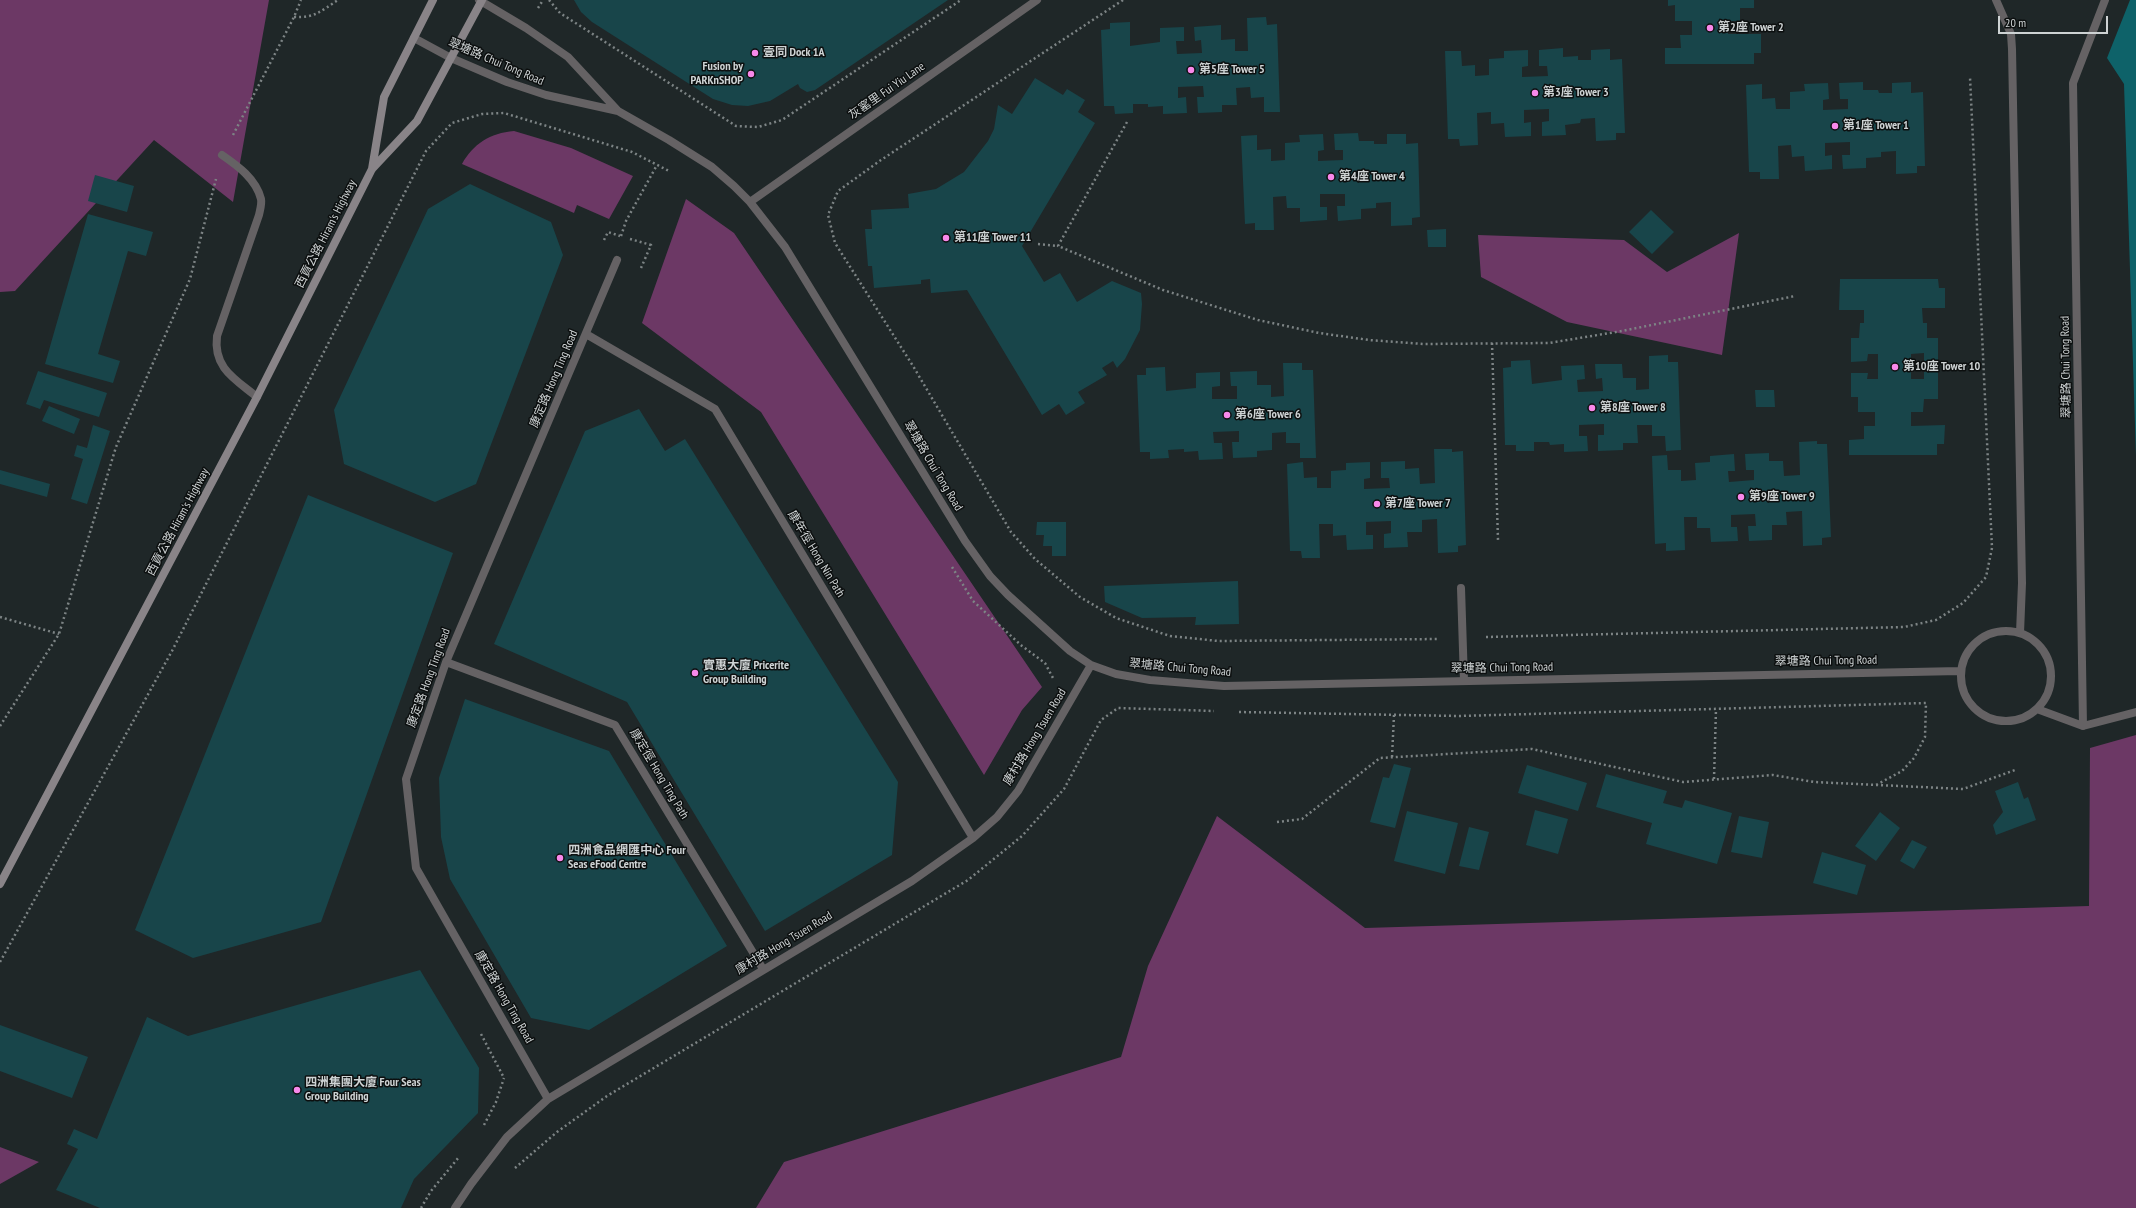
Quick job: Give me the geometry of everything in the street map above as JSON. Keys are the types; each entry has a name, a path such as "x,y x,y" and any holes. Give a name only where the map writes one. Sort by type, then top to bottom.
{"main road":[{"name":"西貢公路 Hiram's Highway","path":"372,170 384,97 433,0"},
{"name":"西貢公路 Hiram's Highway","path":"0,884 257,397 372,170 417,122 480,0"}],"street":[{"name":"翠塘路 Chui Tong Road","path":"480,0 522,25 568,57 618,111 701,160 734,186 750,202 785,247 965,541 990,576 1046,630 1070,651 1091,665 1116,674 1150,680 1224,686 1960,670"},
{"name":"灰窰里 Fui Yiu Lane","path":"750,202 1037,0"},
{"path":"1996,0 2011,34 2012,49 2022,575 2020,633"},
{"name":"翠塘路 Chui Tong Road","path":"2083,726 2073,82 2105,0"},
{"name":"翠塘路 Chui Tong Road","path":"414,38 451,58 507,82 546,95 618,111"},
{"path":"222,155 242,169 254,185 261,200 259,215 217,336 215,347 222,366 257,397"},
{"name":"康定路 Hong Ting Road","path":"548,1099 416,868 406,779 446,662 617,260"},
{"name":"康年徑 Hong Nin Path","path":"586,334 715,410 973,838"},
{"path":"1462,588 1464,681"},
{"path":"2004,631 2020,633 2039,645 2050,666 2051,677 2049,689 2044,700 2037,709 2027,716 2015,720 2003,721 1991,719 1970,705 1961,683 1960,670 1970,648 1981,638 2004,631"},
{"name":"康定徑 Hong Ting Path","path":"446,662 615,725 763,969"},
{"name":"康村路 Hong Tsuen Road","path":"455,1208 471,1184 507,1137 548,1099 912,881 973,838 997,817 1018,791 1091,665"},
{"path":"2037,709 2083,726 2136,712"}],"path":[{"path":"0,726 59,634 116,447 190,279 222,155 294,17 301,0"},
{"path":"294,17 308,18 317,14 338,0"},
{"path":"549,0 560,13 736,126 758,127 782,120 962,0"},
{"path":"1123,0 881,160 838,191 828,215 835,243 913,366 1012,532 1035,558 1080,597 1116,618 1163,634 1218,641 1463,638 1904,627 1936,620 1963,603 1986,577 1992,548 1970,78"},
{"path":"0,962 172,652 426,151 452,123 482,114 504,113 632,152 672,172"},
{"path":"1058,246 1126,122"},
{"path":"621,236 626,221 657,165"},
{"path":"602,246 608,232 652,245 639,273"},
{"path":"1038,244 1058,246 1163,290 1258,320 1369,340 1422,344 1549,343 1585,338 1795,296"},
{"path":"1492,343 1498,540"},
{"path":"948,562 974,601 1022,646 1045,663 1055,679 1051,686"},
{"path":"0,617 59,634"},
{"path":"1234,712 1459,716 1926,703 1925,737 1914,758 1902,771 1876,785"},
{"path":"1101,720 1118,708 1218,711"},
{"path":"1714,779 1716,709"},
{"path":"1392,758 1394,715"},
{"path":"1277,822 1302,819 1380,758 1532,749 1683,782 1773,775 1814,782 1962,789 2015,770"},
{"path":"478,1028 504,1078 496,1102 483,1126"},
{"path":"421,1208 431,1190 460,1156"}],"shaded area":[{"path":"0,0 269,0 233,202 154,140 15,291 0,292"},
{"path":"514,131 571,148 633,176 609,219 577,205 574,213 462,164 471,151 483,141 497,134"},
{"path":"686,199 734,233 1042,687 1022,710 984,775 761,412 642,323"},
{"path":"1739,233 1722,355 1567,322 1481,277 1478,235 1624,240 1667,272"},
{"path":"2136,735 2136,1208 756,1208 784,1162 1121,1057 1148,966 1217,816 1365,928 2089,906 2090,748"},
{"path":"0,1147 39,1162 0,1184"}],"water":[{"path":"2130,0 2136,0 2136,456 2124,84 2107,58"}],"building":[{"name":"壹同 Dock 1A","path":"574,0 948,0 815,90 807,92 800,88 798,84 770,101 748,106 732,105 713,99 592,22 581,12"},
{"name":"第2座 Tower 2","path":"1668,0 1754,0 1754,8 1740,8 1740,21 1728,21 1728,34 1761,34 1761,53 1754,53 1754,64 1665,64 1665,48 1681,48 1680,35 1692,35 1692,21 1675,21 1675,5 1668,6"},
{"name":"第5座 Tower 5","path":"1266,17 1267,25 1277,24 1280,112 1264,112 1264,97 1251,98 1250,87 1236,88 1237,105 1222,105 1222,112 1198,113 1197,97 1204,97 1203,86 1178,87 1178,98 1186,97 1187,113 1163,114 1163,106 1148,107 1148,104 1133,104 1133,113 1115,114 1114,106 1104,106 1101,30 1110,29 1110,23 1130,22 1130,46 1160,42 1160,28 1184,27 1184,41 1176,41 1177,54 1202,53 1201,40 1195,41 1194,27 1221,25 1221,40 1235,39 1235,51 1248,51 1247,18"},
{"name":"第3座 Tower 3","path":"1563,48 1563,57 1578,56 1578,60 1591,60 1591,50 1610,49 1610,60 1622,59 1625,133 1616,133 1616,140 1596,141 1595,118 1581,119 1580,123 1565,125 1566,135 1542,136 1542,122 1549,121 1549,109 1524,110 1524,123 1531,122 1531,136 1505,137 1504,123 1491,124 1491,112 1477,113 1478,145 1460,146 1459,139 1448,139 1445,51 1461,51 1462,66 1475,65 1475,76 1489,75 1489,59 1504,58 1504,51 1528,50 1528,66 1522,67 1522,77 1548,76 1547,66 1539,66 1539,50"},
{"name":"第11座 Tower 11","path":"1035,78 1063,95 1067,89 1085,100 1078,112 1095,123 1022,246 1044,282 1060,273 1077,302 1112,281 1141,293 1142,304 1140,330 1125,359 1117,368 1113,361 1102,368 1107,375 1078,392 1085,403 1066,415 1059,404 1042,415 967,290 931,293 930,279 921,280 921,284 874,288 872,266 868,266 865,229 872,229 871,210 909,208 908,194 936,189 964,172 988,141 994,129 998,105 1012,114"},
{"name":"第1座 Tower 1","path":"1863,82 1863,90 1878,90 1879,93 1892,93 1892,83 1911,82 1911,93 1923,92 1925,166 1917,166 1917,173 1896,174 1896,151 1881,152 1881,157 1866,158 1866,168 1843,169 1842,155 1850,155 1850,142 1825,143 1825,156 1832,155 1832,169 1805,171 1804,156 1792,157 1791,145 1778,146 1779,179 1760,179 1760,172 1749,172 1746,85 1762,84 1762,99 1775,98 1776,109 1790,109 1790,92 1805,91 1804,84 1828,83 1829,99 1823,100 1823,110 1848,109 1848,99 1840,99 1839,83"},
{"name":"第4座 Tower 4","path":"1358,133 1359,141 1374,141 1374,144 1387,144 1387,134 1406,134 1406,144 1418,143 1420,217 1412,218 1412,225 1391,226 1391,202 1376,203 1376,208 1361,209 1361,219 1338,221 1337,206 1345,206 1345,194 1320,194 1320,207 1327,207 1327,220 1300,222 1300,208 1287,208 1286,196 1273,197 1274,230 1255,230 1255,223 1245,224 1241,136 1257,135 1257,150 1271,149 1271,161 1285,160 1285,143 1300,142 1299,135 1323,134 1324,150 1318,151 1318,161 1343,160 1343,150 1335,150 1334,134"},
{"path":"95,175 134,186 127,212 88,201"},
{"path":"470,184 551,222 563,255 476,484 435,502 344,464 334,410 428,209"},
{"path":"1651,210 1674,232 1652,254 1629,232"},
{"path":"88,214 153,232 146,256 128,251 98,354 120,361 113,383 45,364"},
{"path":"1446,229 1446,247 1428,247 1427,230"},
{"name":"第10座 Tower 10","path":"1840,279 1938,279 1939,288 1945,288 1945,308 1922,308 1923,323 1927,323 1927,338 1938,338 1938,362 1924,361 1924,353 1911,354 1911,379 1924,379 1924,372 1938,372 1938,399 1924,399 1923,412 1911,412 1911,426 1945,425 1944,444 1937,444 1937,455 1849,455 1849,440 1864,439 1864,426 1875,426 1875,412 1858,412 1858,397 1851,397 1851,373 1868,373 1867,379 1878,379 1878,354 1868,354 1867,361 1851,362 1851,338 1859,338 1860,323 1864,323 1864,310 1839,310"},
{"name":"第8座 Tower 8","path":"1668,355 1668,362 1678,362 1681,450 1666,451 1665,436 1652,436 1652,425 1637,425 1638,443 1623,443 1623,450 1598,451 1598,435 1604,435 1604,424 1579,425 1579,436 1587,436 1588,451 1564,452 1564,444 1550,445 1549,442 1534,442 1534,451 1516,451 1516,445 1505,445 1503,368 1511,367 1511,361 1530,360 1532,384 1562,380 1561,366 1584,365 1585,379 1577,380 1578,392 1603,391 1602,378 1596,379 1595,364 1622,364 1623,378 1636,378 1636,390 1649,389 1649,356"},
{"name":"第6座 Tower 6","path":"1283,363 1302,363 1302,370 1313,370 1316,458 1300,458 1300,443 1286,443 1286,432 1272,433 1272,450 1257,451 1257,457 1233,458 1232,442 1239,442 1239,431 1213,432 1214,443 1222,443 1223,459 1199,460 1198,451 1184,452 1184,449 1168,450 1169,458 1150,459 1150,452 1140,452 1137,375 1146,375 1146,368 1165,367 1166,391 1196,388 1196,373 1220,372 1220,386 1212,387 1212,399 1237,399 1237,386 1231,386 1230,372 1257,371 1257,385 1271,385 1271,397 1284,396"},
{"path":"38,371 107,393 99,417 44,400 40,409 26,404"},
{"path":"1755,390 1774,390 1775,407 1756,407"},
{"path":"49,406 80,419 74,434 42,421"},
{"name":"實惠大廈 Pricerite Group Building","path":"639,409 665,451 685,439 898,782 892,855 765,931 627,702 494,644 585,431"},
{"path":"93,425 110,431 87,504 71,499 83,459 74,456 77,445 87,448"},
{"name":"第9座 Tower 9","path":"1817,441 1817,444 1827,444 1831,537 1822,538 1822,545 1803,546 1802,511 1786,512 1787,525 1772,525 1772,540 1749,541 1748,526 1756,526 1755,514 1731,515 1731,527 1737,527 1738,541 1711,542 1710,528 1697,528 1697,517 1684,517 1685,550 1666,551 1666,543 1655,544 1652,456 1667,455 1668,470 1681,470 1681,481 1696,480 1695,463 1710,462 1710,456 1734,454 1735,471 1728,471 1729,482 1754,480 1754,470 1746,470 1745,454 1769,453 1769,461 1783,461 1784,476 1800,475 1799,442"},
{"name":"第7座 Tower 7","path":"1434,449 1452,449 1452,452 1463,451 1466,545 1458,546 1458,552 1438,553 1437,519 1422,520 1422,532 1407,532 1408,547 1384,548 1384,534 1391,533 1391,521 1366,522 1366,535 1373,535 1373,549 1347,550 1346,535 1333,536 1333,524 1319,524 1320,558 1302,558 1301,551 1290,551 1287,464 1303,462 1304,478 1317,477 1317,488 1331,488 1331,471 1346,470 1346,463 1370,462 1370,478 1364,479 1364,489 1390,488 1389,478 1381,478 1381,462 1405,461 1405,469 1419,468 1420,484 1435,483"},
{"path":"0,470 50,484 47,497 0,484"},
{"path":"308,495 453,553 321,922 193,958 135,930"},
{"path":"1037,522 1066,522 1066,556 1052,556 1052,546 1043,546 1044,535 1036,535"},
{"path":"1238,581 1239,624 1195,625 1196,617 1142,618 1105,602 1104,586"},
{"name":"四洲食品網匯中心 Four Seas eFood Centre","path":"465,699 609,751 727,946 589,1030 531,1018 450,879 441,837 439,778"},
{"path":"1394,764 1411,768 1395,828 1370,822 1383,777 1389,778"},
{"path":"1527,765 1587,783 1578,811 1518,793"},
{"path":"1606,774 1667,791 1663,803 1682,808 1685,800 1732,813 1717,864 1646,844 1652,823 1596,807"},
{"path":"2018,782 2024,799 2028,797 2036,820 1996,835 1993,825 2003,812 1995,791"},
{"path":"1535,810 1568,819 1558,854 1526,845"},
{"path":"1407,811 1458,823 1445,874 1394,861"},
{"path":"1880,812 1900,828 1876,861 1855,846"},
{"path":"1739,816 1769,822 1762,858 1731,852"},
{"path":"1469,827 1489,832 1479,870 1459,866"},
{"path":"1912,840 1927,847 1914,869 1900,861"},
{"path":"1822,852 1866,865 1857,895 1813,883"},
{"name":"四洲集團大廈 Four Seas Group Building","path":"420,970 479,1068 478,1113 414,1179 401,1208 100,1208 56,1190 78,1149 67,1144 74,1129 97,1139 147,1017 188,1036"},
{"path":"0,1025 88,1057 72,1098 0,1071"}],"place":[{"name":"第2座 Tower 2","path":"1710,28"},
{"name":"壹同 Dock 1A","path":"755,53"},
{"name":"第5座 Tower 5","path":"1191,70"},
{"name":"Fusion by PARKnSHOP","path":"751,74"},
{"name":"第3座 Tower 3","path":"1535,93"},
{"name":"第1座 Tower 1","path":"1835,126"},
{"name":"第4座 Tower 4","path":"1331,177"},
{"name":"第11座 Tower 11","path":"946,238"},
{"name":"第10座 Tower 10","path":"1895,367"},
{"name":"第8座 Tower 8","path":"1592,408"},
{"name":"第6座 Tower 6","path":"1227,415"},
{"name":"第9座 Tower 9","path":"1741,497"},
{"name":"第7座 Tower 7","path":"1377,504"},
{"name":"實惠大廈 Pricerite Group Building","path":"695,673"},
{"name":"四洲食品網匯中心 Four Seas eFood Centre","path":"560,858"},
{"name":"四洲集團大廈 Four Seas Group Building","path":"297,1090"}]}
